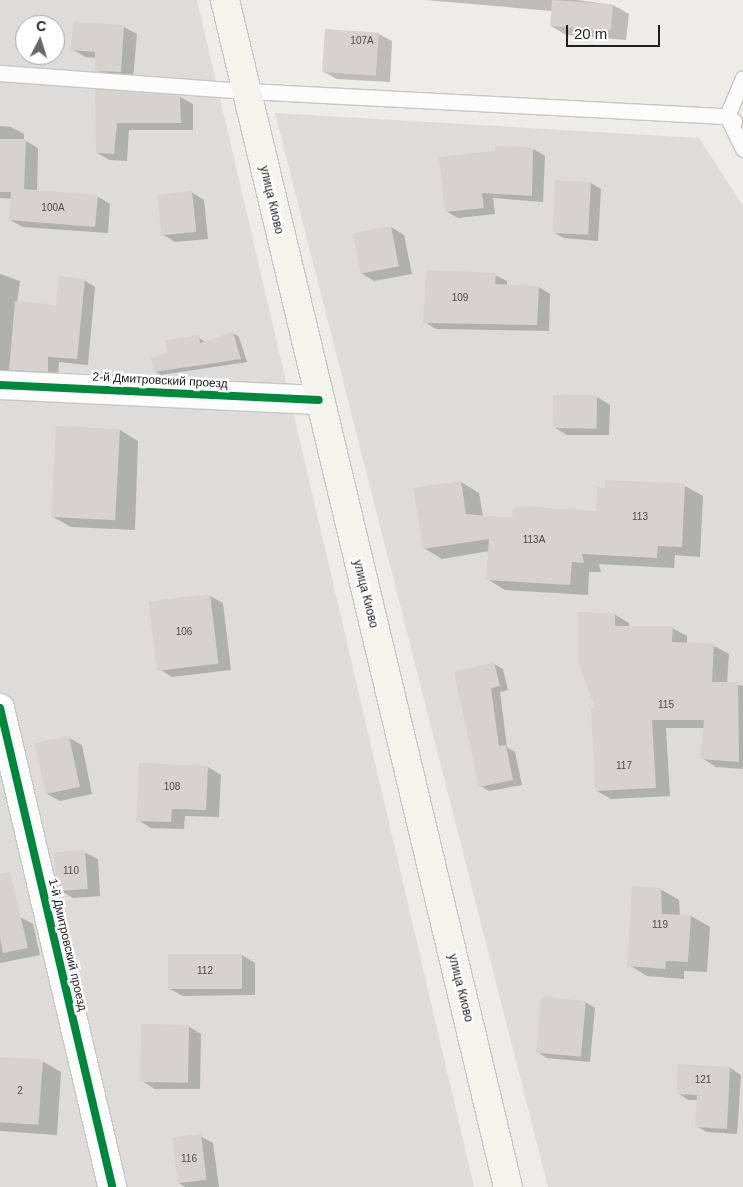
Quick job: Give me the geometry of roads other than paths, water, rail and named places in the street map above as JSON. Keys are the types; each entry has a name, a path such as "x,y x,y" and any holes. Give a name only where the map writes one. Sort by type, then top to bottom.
{"main road":[{"name":"улица Киово","path":"225,0 508,1187"}],"street":[{"name":"2-й Дмитровский проезд","path":"0,385 319,400"},
{"name":"1-й Дмитровский проезд","path":"0,708 112,1187"}],"lane":[{"path":"0,73 246,91 727,116 743,128"},
{"path":"743,78 727,116 743,149"}]}
